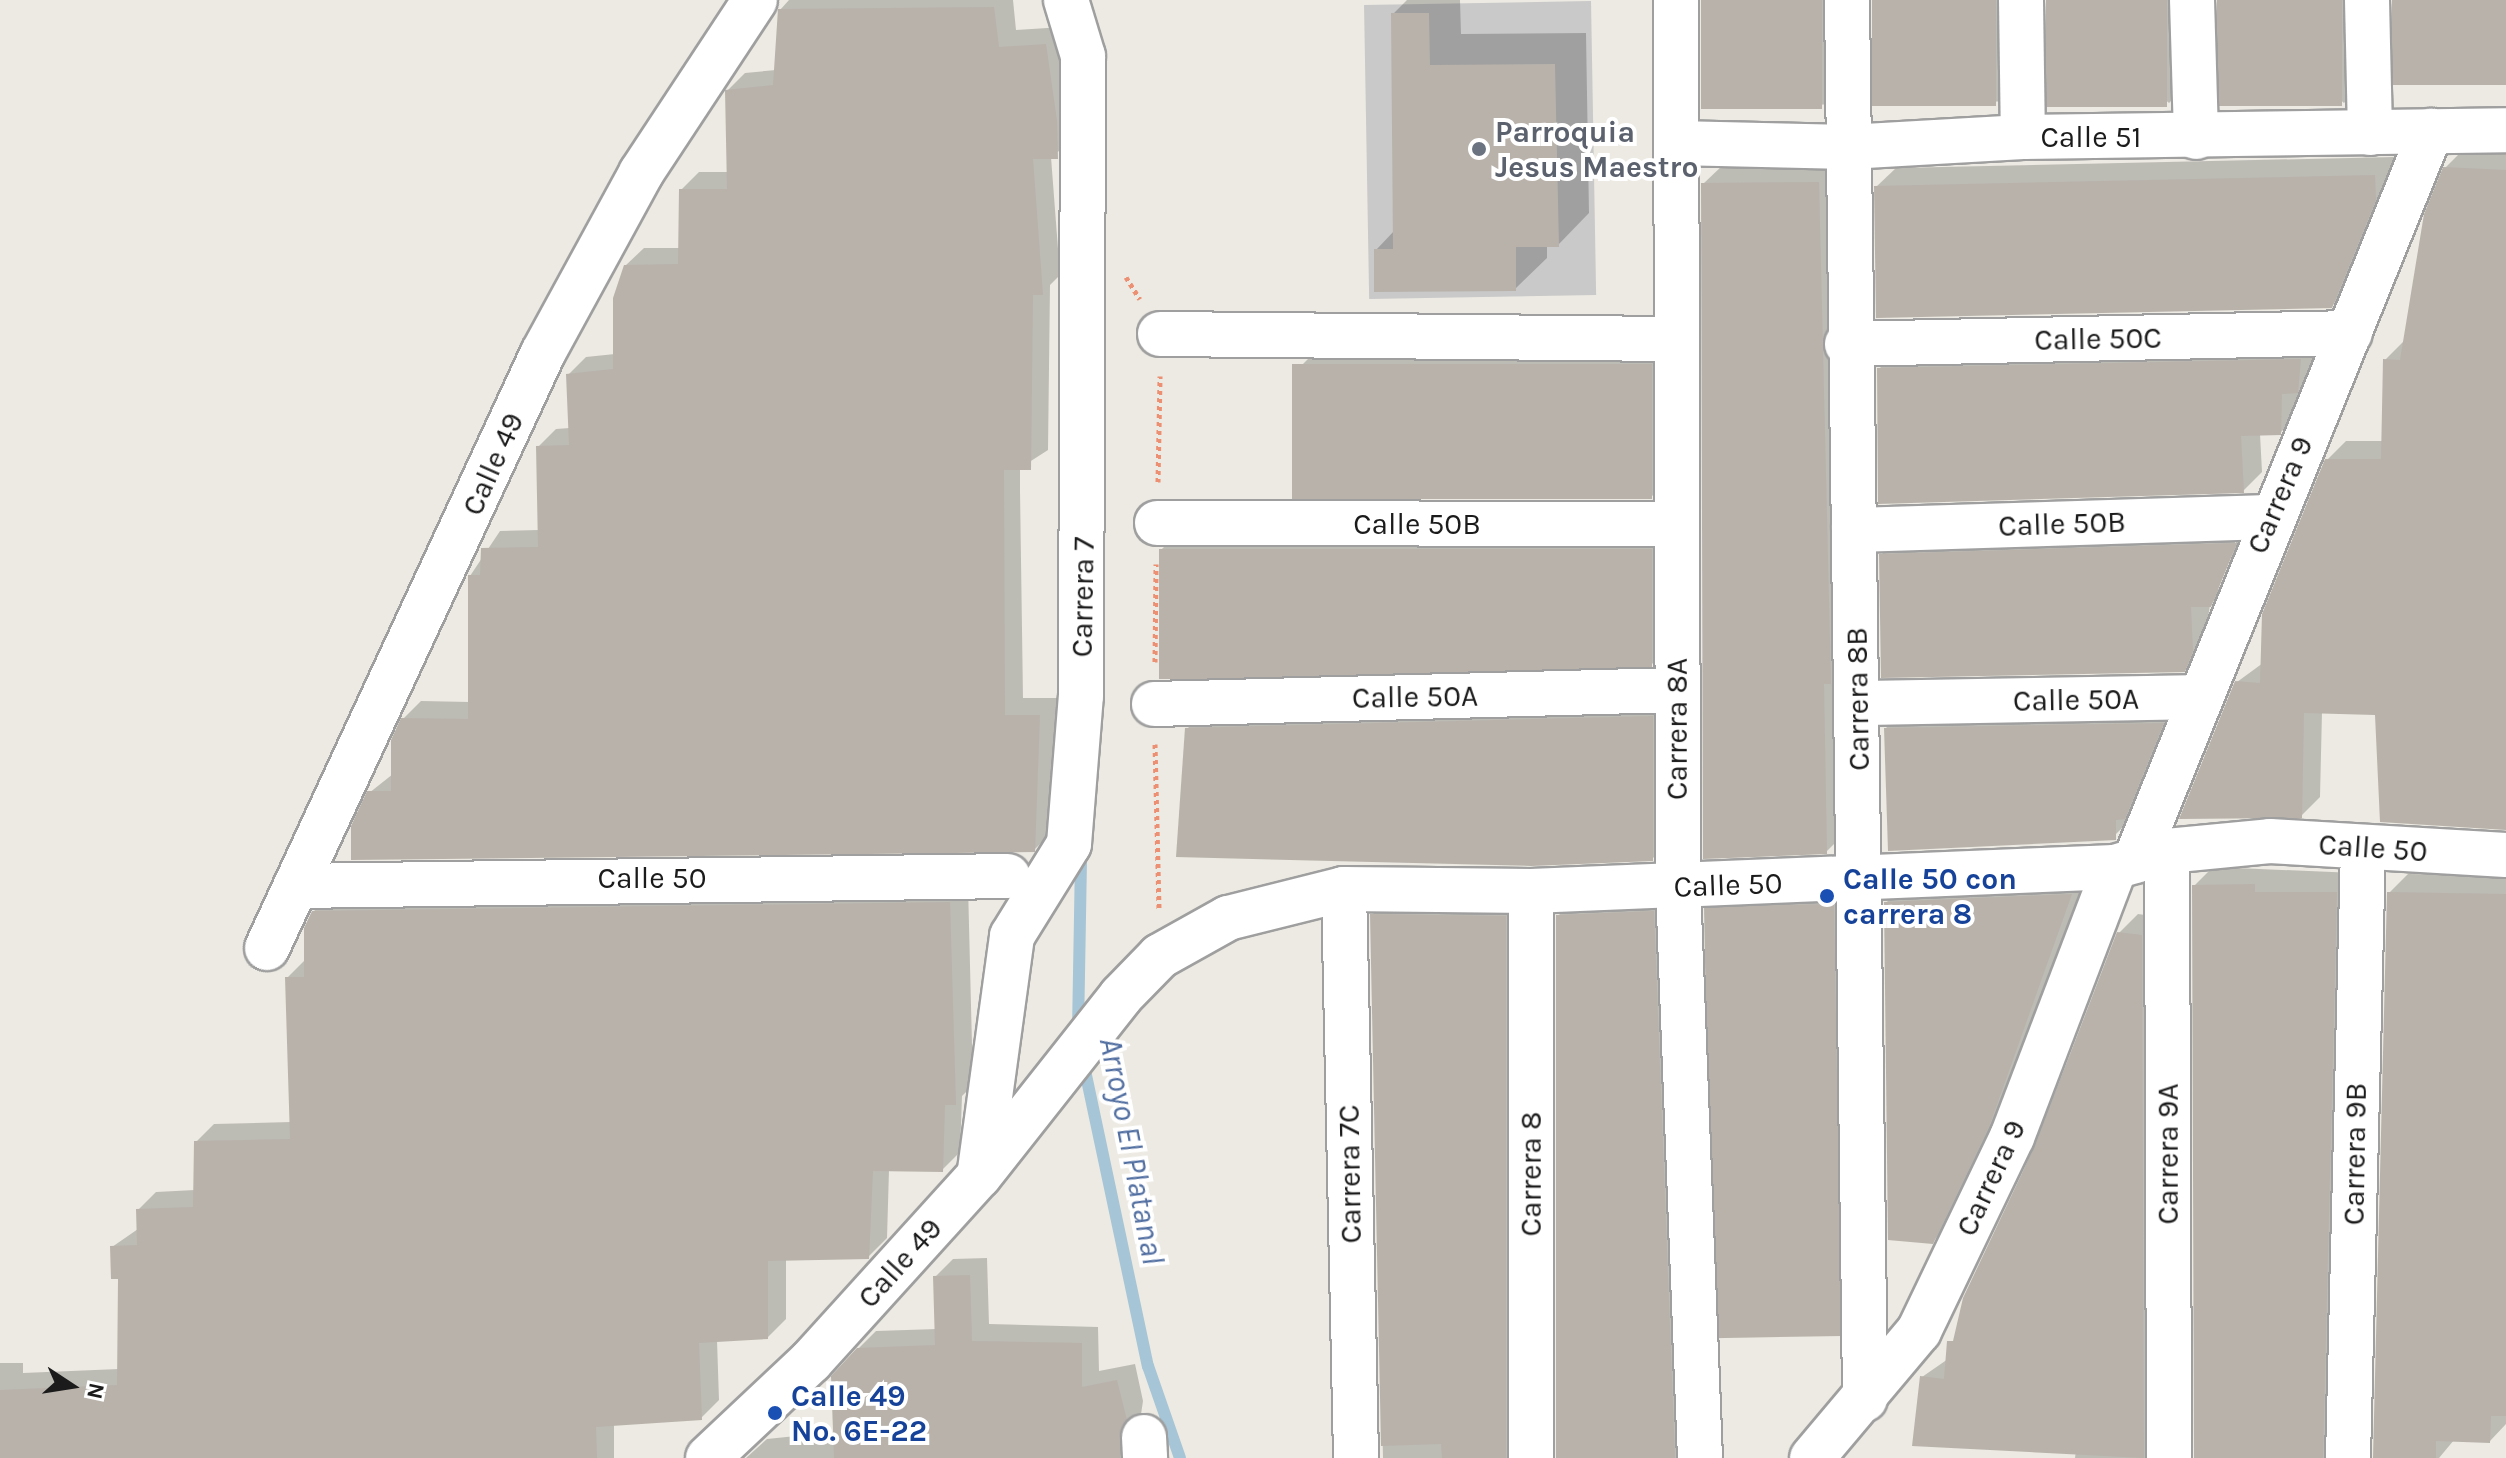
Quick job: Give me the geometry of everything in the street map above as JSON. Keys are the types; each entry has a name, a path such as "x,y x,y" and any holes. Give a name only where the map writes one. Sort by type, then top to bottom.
{"street":[{"name":"Calle 49","path":"267,948 543,353 641,173 755,0"},
{"name":"Carrera 7","path":"979,1176 1012,936 1069,844 1080,711 1083,56 1066,0"},
{"name":"Carrera 8A","path":"1676,0 1678,886 1700,1458"},
{"name":"Carrera 8B","path":"1847,0 1847,344 1859,703 1865,1399"},
{"path":"2021,0 2023,137"},
{"path":"2192,0 2196,137"},
{"path":"2367,0 2370,133"},
{"name":"Calle 51","path":"1676,143 1848,147 2023,137 2196,137 2506,130"},
{"name":"Carrera 9","path":"1812,1458 1865,1399 1919,1331 2012,1137 2139,859 2196,697 2350,333 2431,131"},
{"name":"Calle 50C","path":"1847,344 2350,333"},
{"path":"1160,334 1676,339"},
{"name":"Calle 50B","path":"1854,530 2271,517"},
{"name":"Calle 50B","path":"1157,523 1676,524"},
{"name":"Calle 50A","path":"1154,704 1676,690"},
{"name":"Calle 50A","path":"1859,703 2196,697"},
{"name":"Calle 50","path":"1072,1051 1160,956 1228,918 1344,889 1531,891 1859,880 2139,859 2270,841 2363,849 2506,855"},
{"name":"Carrera 9B","path":"2348,1458 2363,849"},
{"name":"Carrera 9A","path":"2139,859 2169,1458"},
{"name":"Calle 50","path":"296,886 1008,876"},
{"name":"Carrera 7C","path":"1344,889 1356,1458"},
{"name":"Carrera 8","path":"1531,891 1531,1458"},
{"name":"Calle 49","path":"708,1458 811,1361 979,1176 1072,1051"}],"path":[{"path":"1122,271 1160,334 1154,704 1160,956"}],"shaded area":[{"name":"Parroquia Jesus Maestro","path":"1591,1 1596,295 1369,299 1364,5"}],"building":[{"path":"1701,0 1822,0 1822,109 1701,109"},
{"path":"1872,0 1996,0 1996,106 1872,106"},
{"path":"2046,0 2167,0 2167,107 2046,107"},
{"path":"2217,0 2342,0 2342,106 2217,106"},
{"path":"2392,0 2506,0 2506,85 2392,85"},
{"path":"994,7 999,47 1046,44 1057,121 1058,159 1033,159 1043,295 1033,295 1031,470 1004,470 1005,715 1040,715 1035,852 351,860 351,826 367,791 391,791 391,740 401,718 468,719 468,575 480,575 481,548 538,547 536,446 569,445 566,374 613,369 613,298 624,265 678,264 679,189 727,189 725,90 773,85 778,9"},
{"path":"1391,13 1429,13 1430,65 1555,64 1559,247 1516,247 1516,291 1374,292 1374,249 1393,249"},
{"path":"2443,167 2506,170 2506,830 2380,822 2375,715 2304,713 2302,818 2179,819 2235,681 2260,683 2262,614 2325,459 2381,459 2383,359 2400,360 2424,214"},
{"path":"2375,175 2376,200 2332,308 1876,318 1874,186"},
{"path":"1819,182 1831,684 1824,684 1827,854 1703,859 1701,183"},
{"path":"2301,359 2298,393 2282,394 2281,435 2241,436 2244,493 1878,504 1877,368"},
{"path":"1292,364 1652,364 1652,499 1292,499"},
{"path":"2237,543 2211,607 2191,607 2193,651 2185,672 1881,678 1879,554"},
{"path":"1159,549 1652,549 1652,679 1159,679"},
{"path":"1653,716 1653,861 1531,866 1176,857 1185,728"},
{"path":"2164,723 2125,819 2116,820 2116,840 1888,851 1884,728"},
{"path":"2255,884 2255,892 2337,892 2323,1458 2194,1458 2192,885"},
{"path":"2387,892 2506,894 2506,1416 2491,1416 2490,1443 2436,1441 2436,1458 2373,1458"},
{"path":"2072,894 1989,1127 1933,1244 1888,1240 1884,902"},
{"path":"950,902 956,1105 945,1105 943,1172 873,1171 869,1259 768,1261 768,1339 699,1343 702,1420 596,1427 597,1458 0,1458 0,1390 117,1385 118,1279 111,1279 110,1246 137,1245 136,1209 193,1207 194,1141 290,1139 285,977 304,977 304,928 312,911"},
{"path":"1834,904 1842,1336 1712,1338 1704,906"},
{"path":"1654,911 1675,1458 1556,1458 1556,915"},
{"path":"1370,914 1506,916 1506,1458 1442,1458 1441,1444 1381,1446"},
{"path":"2117,932 2142,935 2144,1458 1912,1446 1920,1376 1944,1379 1947,1341 1953,1341 1963,1298 2035,1146"},
{"path":"970,1275 972,1341 1082,1343 1082,1387 1117,1380 1127,1420 1120,1458 834,1458 831,1376 857,1348 935,1345 933,1276"}],"waterway":[{"name":"Arroyo El Platanal","path":"1078,1031 1081,854"},
{"name":"Arroyo El Platanal","path":"1083,1061 1148,1366 1180,1458"}],"place":[{"name":"Parroquia Jesus Maestro","path":"1479,149"},
{"name":"Calle 50 con carrera 8","path":"1827,896"},
{"name":"Calle 49 No. 6E-22","path":"775,1413"}]}
